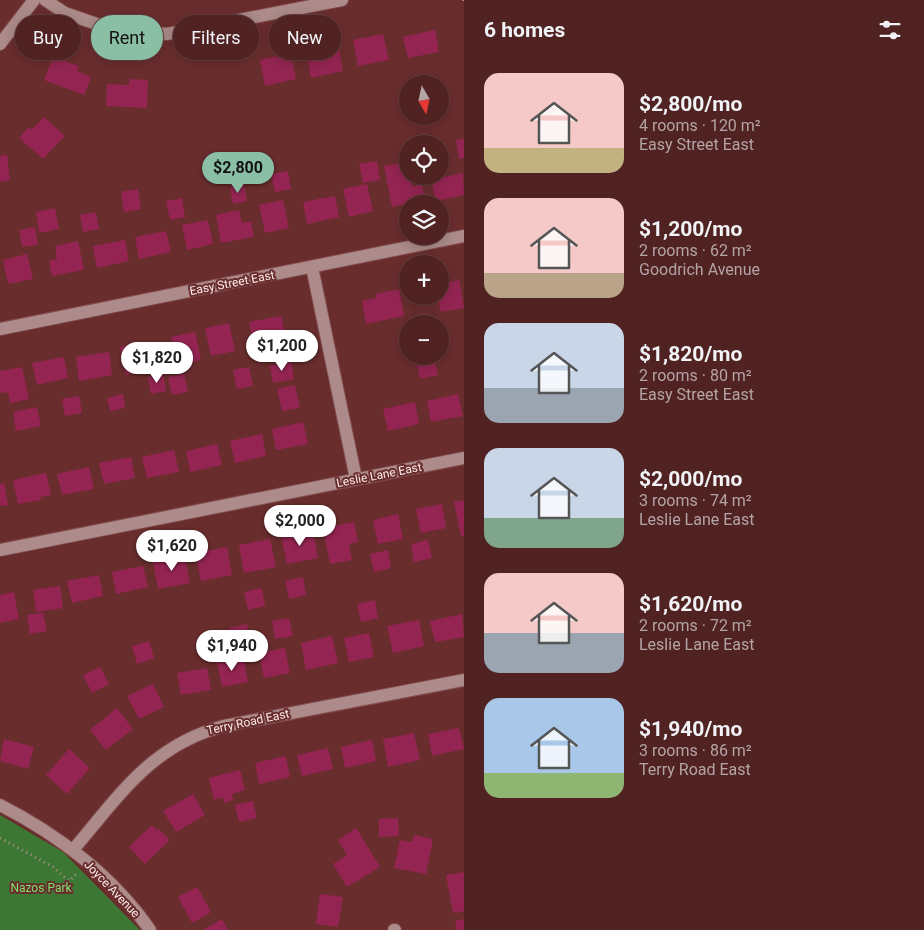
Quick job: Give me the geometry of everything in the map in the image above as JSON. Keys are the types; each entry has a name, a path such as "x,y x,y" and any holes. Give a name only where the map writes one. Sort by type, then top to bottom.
{"street":[{"path":"0,44 34,0"},
{"path":"45,0 65,13 111,28 167,34 342,0"},
{"name":"Easy Street East","path":"0,329 464,236"},
{"path":"312,267 356,480"},
{"name":"Leslie Lane East","path":"0,550 464,458"},
{"name":"Terry Road East","path":"72,850 144,769 164,752 194,735 224,726 464,680"},
{"path":"0,805 24,817 72,850"},
{"name":"Joyce Avenue","path":"72,850 107,881 150,930"}],"path":[{"path":"0,838 53,867 68,881 82,870"}],"green space":[{"name":"Nazos Park","path":"0,815 63,852 140,930 0,930"}],"building":[{"path":"435,30 439,52 408,58 403,37"},
{"path":"383,34 389,60 358,66 353,40"},
{"path":"269,58 269,60 292,60 296,79 265,86 260,60"},
{"path":"52,60 62,60 79,66 77,71 91,77 84,95 44,80"},
{"path":"308,60 341,60 343,71 311,78"},
{"path":"129,79 148,80 147,108 106,106 107,84 129,85"},
{"path":"44,117 65,136 43,159 19,138 29,127 32,130"},
{"path":"464,139 464,158 459,159 456,140"},
{"path":"7,155 10,180 0,182 0,156"},
{"path":"377,161 380,180 363,183 359,164"},
{"path":"399,163 399,185 412,185 412,187 422,185 424,195 399,195 399,206 392,207 384,166"},
{"path":"288,171 291,189 275,192 271,174"},
{"path":"463,173 464,195 449,198 449,195 435,195 432,185 449,185 449,176"},
{"path":"367,184 373,211 349,217 343,189"},
{"path":"244,185 247,201 233,204 230,187"},
{"path":"138,189 141,209 124,212 121,192"},
{"path":"335,196 339,217 307,224 303,202"},
{"path":"182,198 185,217 170,220 166,201"},
{"path":"283,200 289,228 265,233 259,205"},
{"path":"55,208 59,229 39,233 36,212"},
{"path":"239,210 242,223 251,221 254,237 221,243 216,215"},
{"path":"96,212 99,229 83,232 80,215"},
{"path":"208,220 213,244 187,250 182,225"},
{"path":"35,227 38,245 22,247 19,230"},
{"path":"166,231 171,252 139,259 135,237"},
{"path":"125,240 129,261 97,268 93,246"},
{"path":"78,241 84,270 52,276 49,261 57,259 55,246"},
{"path":"27,254 33,279 8,284 3,260"},
{"path":"459,280 464,308 441,312 439,305 449,305 449,282"},
{"path":"399,289 399,305 402,305 404,315 366,324 362,301 376,298 375,294"},
{"path":"281,316 286,337 254,344 249,322"},
{"path":"229,323 235,351 211,356 205,328"},
{"path":"195,332 201,360 177,365 171,337"},
{"path":"143,342 149,370 126,375 120,347"},
{"path":"109,352 112,375 79,381 76,357"},
{"path":"64,357 68,378 37,385 32,363"},
{"path":"291,362 294,379 273,383 270,366"},
{"path":"417,365 436,365 438,375 420,379"},
{"path":"22,367 29,399 10,403 8,392 0,393 0,371"},
{"path":"249,367 253,386 237,389 233,370"},
{"path":"163,374 166,391 151,394 148,377"},
{"path":"184,374 188,392 172,395 168,377"},
{"path":"295,385 300,408 282,411 277,389"},
{"path":"123,394 125,408 110,411 107,398"},
{"path":"458,394 463,416 431,422 427,401"},
{"path":"79,396 82,413 65,416 62,399"},
{"path":"415,402 419,424 388,431 383,409"},
{"path":"37,407 41,426 16,431 13,412"},
{"path":"303,422 308,444 276,450 272,429"},
{"path":"262,434 266,456 235,463 230,441"},
{"path":"217,444 222,465 190,472 186,451"},
{"path":"174,450 179,472 147,478 142,457"},
{"path":"131,457 135,478 104,484 99,463"},
{"path":"89,467 94,489 62,495 57,474"},
{"path":"46,473 51,495 40,497 41,500 18,504 13,480"},
{"path":"4,483 8,505 0,506 0,484"},
{"path":"464,500 464,536 461,536 454,502"},
{"path":"442,504 446,528 421,533 416,509"},
{"path":"398,514 403,539 378,544 373,520"},
{"path":"354,522 358,542 349,544 352,560 330,564 323,528"},
{"path":"313,530 318,558 287,564 281,536"},
{"path":"270,539 276,567 244,573 239,545"},
{"path":"428,540 432,558 414,562 411,544"},
{"path":"227,547 232,575 201,581 195,553"},
{"path":"388,550 391,568 374,572 370,554"},
{"path":"185,556 190,583 158,589 153,562"},
{"path":"143,566 148,587 116,594 112,572"},
{"path":"99,575 103,596 72,603 67,581"},
{"path":"303,577 306,595 289,599 285,581"},
{"path":"60,586 63,608 36,612 33,590"},
{"path":"262,588 265,606 248,610 244,592"},
{"path":"14,592 19,619 0,623 0,595"},
{"path":"375,600 378,618 361,622 357,604"},
{"path":"43,613 47,631 30,634 27,615"},
{"path":"462,614 464,637 435,642 430,621"},
{"path":"289,618 293,636 275,639 272,621"},
{"path":"419,620 424,646 393,653 387,626"},
{"path":"247,624 250,642 233,646 229,628"},
{"path":"369,633 374,657 349,662 344,638"},
{"path":"332,636 338,663 306,670 301,643"},
{"path":"149,641 154,658 137,664 132,646"},
{"path":"285,648 290,673 264,678 259,653"},
{"path":"243,657 248,682 222,687 217,662"},
{"path":"100,667 109,684 92,693 83,675"},
{"path":"207,668 211,690 181,695 177,673"},
{"path":"153,684 164,707 139,719 127,696"},
{"path":"117,708 133,729 106,750 90,730"},
{"path":"459,728 464,749 432,756 428,734"},
{"path":"414,733 420,760 388,767 383,739"},
{"path":"4,739 34,747 28,769 0,761"},
{"path":"372,740 376,761 345,768 341,747"},
{"path":"328,748 333,769 302,776 297,755"},
{"path":"69,749 90,768 67,794 46,775"},
{"path":"286,756 290,777 259,784 255,763"},
{"path":"240,770 245,790 232,794 233,800 224,803 223,797 214,800 209,778"},
{"path":"193,794 205,815 176,832 163,811"},
{"path":"253,801 257,818 239,822 235,805"},
{"path":"398,818 399,836 379,837 379,819"},
{"path":"152,825 157,830 158,828 170,840 145,864 129,847"},
{"path":"356,828 380,867 347,887 333,864 347,855 338,840"},
{"path":"414,835 433,839 426,874 394,868 400,840 412,842"},
{"path":"464,872 464,911 453,913 446,875"},
{"path":"197,887 211,912 192,923 178,897"},
{"path":"320,894 343,897 338,927 316,924"},
{"path":"222,919 228,930 203,930"},
{"path":"464,919 464,930 457,930 455,921"}]}
